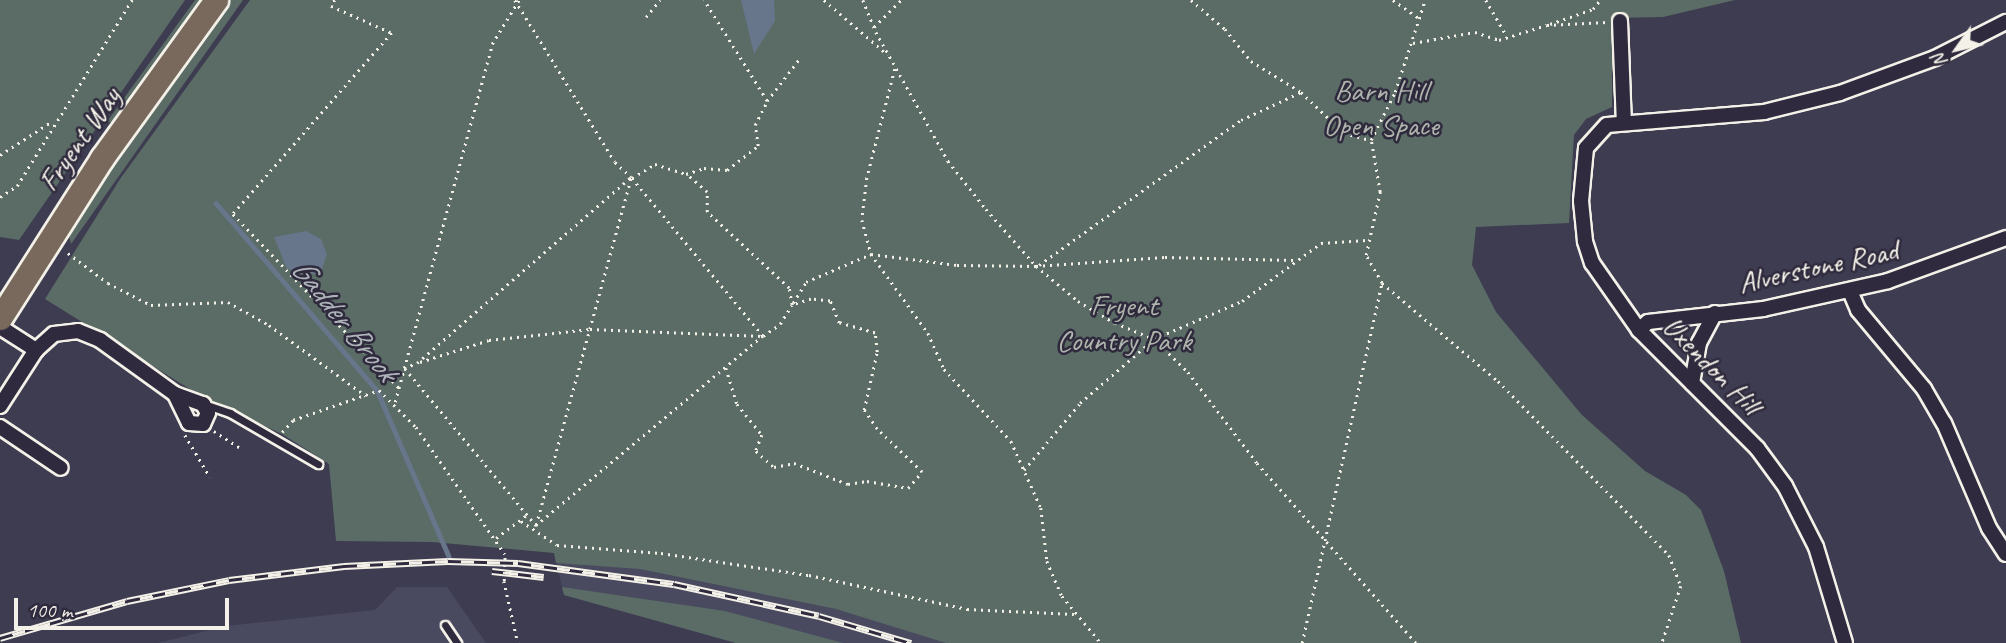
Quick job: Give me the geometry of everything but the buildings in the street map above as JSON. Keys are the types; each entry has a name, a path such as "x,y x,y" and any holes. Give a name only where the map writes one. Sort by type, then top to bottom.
{"main road":[{"name":"Fryent Way","path":"0,318 102,158 216,0"}],"street":[{"path":"1620,21 1624,123 1763,112 1840,93 1935,58 2006,22"},
{"name":"Uxendon Hill","path":"1624,123 1607,125 1586,148 1581,168 1585,241 1603,282 1639,330 1758,448 1785,485 1816,547 1844,643"},
{"name":"Alverstone Road","path":"1639,330 1648,322 1763,309 1850,290 1942,263 2006,238"},
{"path":"1850,290 1858,310 1917,380 1944,423 1989,528 2006,554"},
{"path":"1692,383 1699,343 1715,313"},
{"path":"0,327 36,350"},
{"path":"0,405 36,350 54,334 78,331 100,340 175,394 203,404 208,413 196,424 175,394"},
{"path":"0,427 61,468"}],"lane":[{"path":"203,404 230,413 318,464"},
{"path":"445,625 457,643"}],"path":[{"path":"0,197 17,186 54,120 122,22 132,0"},
{"path":"335,0 331,6 391,33 233,214 399,388"},
{"path":"646,17 660,0"},
{"path":"704,0 767,101"},
{"path":"824,0 890,56"},
{"path":"863,0 895,67 948,161 1036,267 1078,301 1154,339 1188,372 1257,463 1416,643"},
{"path":"874,27 901,0"},
{"path":"1191,0 1225,29 1251,61 1301,92 1344,133 1371,140"},
{"path":"1393,0 1419,18"},
{"path":"1425,0 1413,43 1371,140 1380,191 1367,240 1366,255 1382,283 1498,381 1668,555 1681,586 1662,643"},
{"path":"1486,0 1506,34"},
{"path":"1413,43 1475,32 1499,40 1506,34 1547,25 1593,9 1600,0"},
{"path":"395,402 492,44 517,1 615,162 632,178 763,336"},
{"path":"1547,25 1620,21"},
{"path":"686,174 704,168 727,170 743,161 758,146 755,125 767,101 800,58"},
{"path":"895,67 866,188 862,220 871,254 928,333 944,369 1011,441 1041,508 1047,561 1074,614 1101,643"},
{"path":"1036,267 1241,120 1301,92"},
{"path":"0,155 54,120"},
{"path":"417,363 632,178 655,164 686,174 707,192 707,212 789,288 792,305"},
{"path":"536,526 632,178"},
{"path":"1024,470 1080,404 1154,339 1242,300 1321,243 1367,240"},
{"path":"68,253 108,283 151,305 228,302 269,325 366,396"},
{"path":"536,526 780,324 806,282 871,254 957,265 1036,267 1165,257 1295,260"},
{"path":"1302,643 1322,535 1382,283"},
{"path":"726,367 737,404 762,435 756,451 774,467 794,463 848,484 867,481 908,488 922,472 877,429 864,410 877,352 875,333 839,323 830,301 811,299 792,305"},
{"path":"404,368 489,340 590,329 763,336"},
{"path":"404,368 536,526"},
{"path":"275,439 293,420 379,390 395,402 505,554 504,581 518,643"},
{"path":"210,477 184,434 196,424 239,447"},
{"path":"494,539 521,521 526,514"},
{"path":"521,521 558,545 661,553 810,575 967,609 1074,614"}],"shaded area":[{"path":"741,0 774,0 775,21 754,54"},
{"path":"306,231 321,239 327,254 320,275 287,269 274,237"},
{"path":"554,553 1057,643 736,643 564,595"},
{"path":"397,587 447,587 486,643 158,643 226,626 375,610"}],"green space":[{"path":"0,0 185,0 19,240 0,237"},
{"path":"195,0 206,0 118,121 106,123"},
{"path":"230,0 243,0 71,244 68,232 103,176"},
{"name":"Fryent Country Park","path":"250,0 1735,0 1663,17 1612,18 1612,107 1586,119 1574,135 1569,223 1476,227 1472,265 1496,312 1582,415 1645,471 1686,495 1701,510 1724,571 1741,643 946,643 836,609 640,569 556,563 554,553 432,542 336,541 329,464 282,434 209,401 45,299 120,179"},
{"path":"562,587 725,611 843,643 736,643 564,595"}],"waterway":[{"name":"Gadder Brook","path":"216,203 377,390 449,556"}],"railway":[{"path":"0,638 127,601 229,580 344,566 448,561 518,563 674,584 819,616 911,643"},
{"path":"492,571 544,577"}],"park label":[{"name":"Barn Hill Open Space","path":"1381,107"}]}
